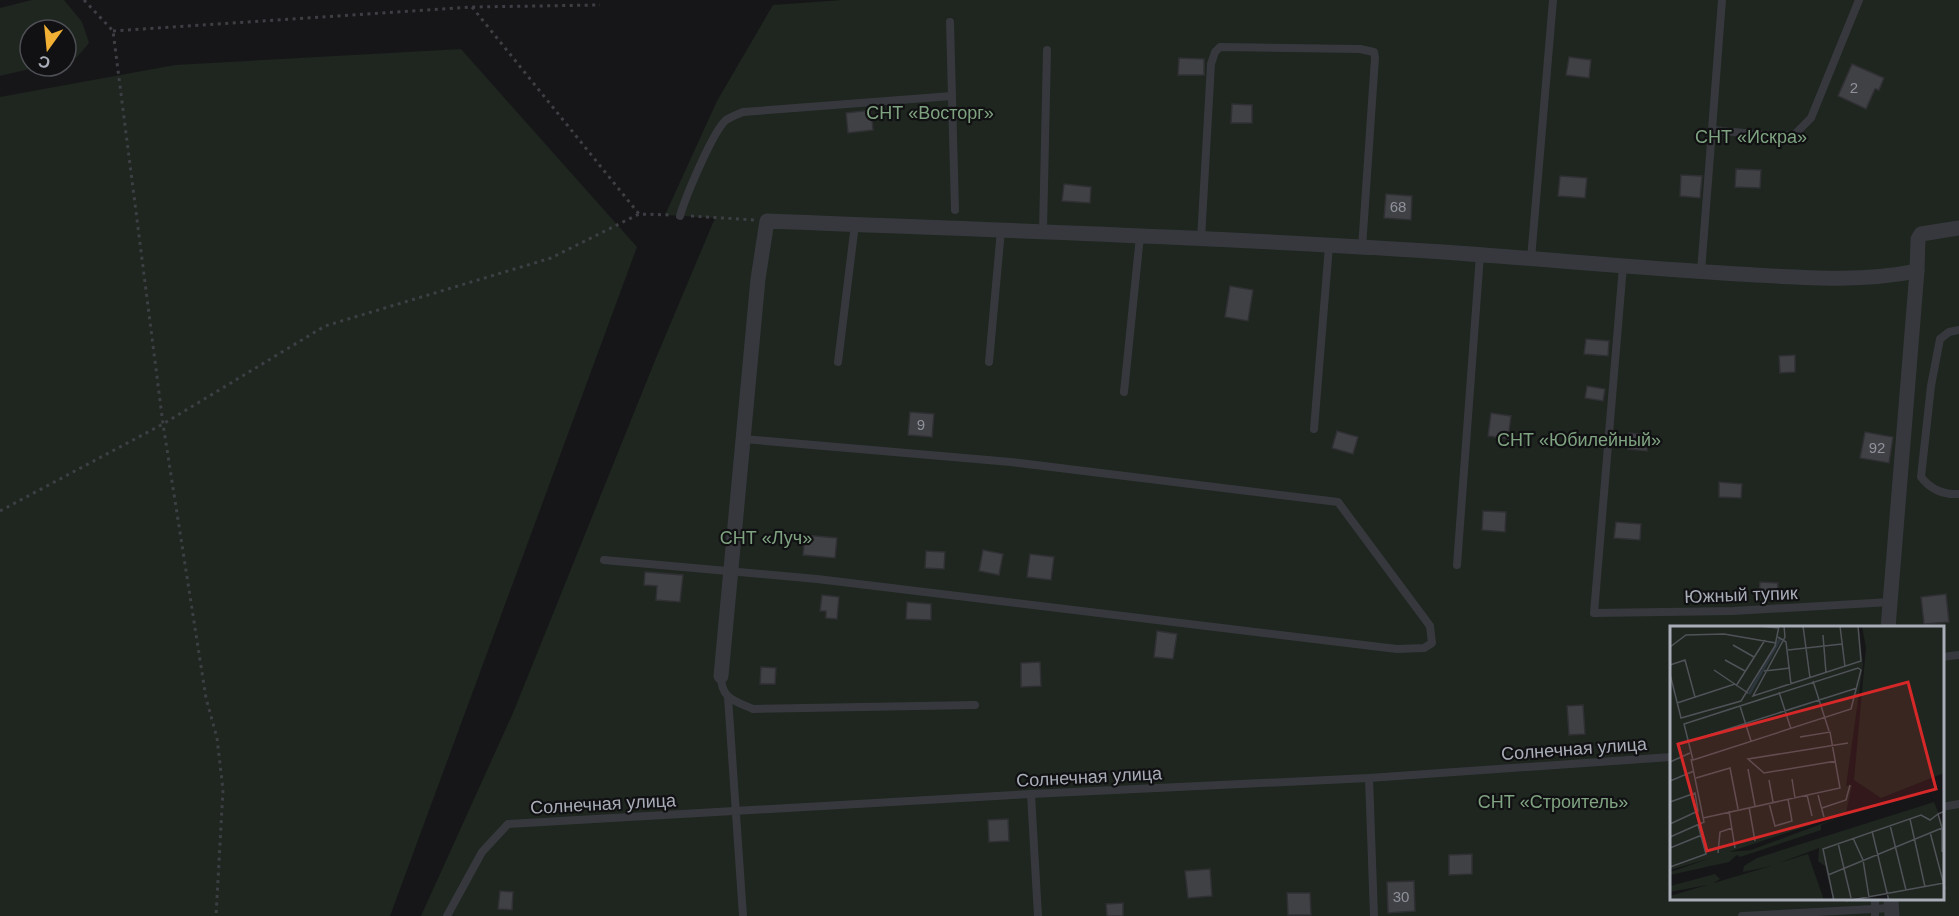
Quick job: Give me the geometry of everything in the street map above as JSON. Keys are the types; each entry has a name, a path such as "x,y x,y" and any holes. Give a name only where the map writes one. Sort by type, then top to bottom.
{"street":[{"path":"721,676 758,279 767,221 1201,239 1824,278 1886,276 1917,271"},
{"path":"1888,626 1918,239 1921,234 1959,228"}],"lane":[{"path":"1532,259 1553,0"},
{"path":"1701,272 1722,0"},
{"path":"1713,130 1775,136 1794,135 1811,118 1859,0"},
{"path":"950,22 955,210"},
{"path":"1201,239 1211,64 1215,52 1220,47 1360,49 1374,52 1375,58 1362,248"},
{"path":"1043,231 1047,50"},
{"path":"680,216 684,200 725,121 743,112 952,96"},
{"path":"838,362 855,224"},
{"path":"989,362 1001,230"},
{"path":"1124,392 1140,236"},
{"path":"1314,429 1329,246"},
{"path":"1458,565 1480,255"},
{"name":"Южный тупик","path":"1623,266 1594,613 1733,611 1890,603"},
{"path":"1959,330 1949,332 1940,339 1931,386 1921,477 1928,486 1942,493 1959,494"},
{"path":"604,560 829,580 1397,649 1424,648 1432,643 1430,626 1338,502 1011,462 743,439"},
{"path":"1944,657 1959,655"},
{"path":"721,676 721,688 728,697 753,709 975,705"},
{"path":"728,697 743,916"},
{"name":"Солнечная улица","path":"447,916 482,852 508,824 1369,778 1670,757"},
{"path":"1369,778 1374,916"},
{"path":"1031,795 1038,916"},
{"path":"1944,807 1959,804"},
{"path":"1742,916 1874,913 1892,908"}],"path":[{"path":"84,0 113,31 163,424 206,698 217,738 223,790 216,916"},
{"path":"113,31 472,7 600,5"},
{"path":"472,7 639,214"},
{"path":"0,511 163,424 325,326 551,258 639,214 767,221"}],"green space":[{"path":"32,0 64,0 82,22 89,43 78,56 78,18 18,18 18,72 0,76 0,8"},
{"path":"842,0 1959,0 1959,916 421,916 513,713 715,218 665,215 717,101 773,5"},
{"path":"461,49 637,247 390,916 0,916 0,97 175,65"}],"building":[{"path":"1569,57 1591,60 1589,78 1566,75"},
{"path":"1179,58 1204,59 1204,75 1178,75"},
{"path":"1852,64 1884,78 1879,90 1875,89 1866,109 1838,96"},
{"path":"1232,104 1252,105 1252,123 1231,123"},
{"path":"871,110 873,130 848,133 846,113"},
{"path":"1736,169 1761,170 1760,188 1735,187"},
{"path":"1681,175 1702,176 1700,198 1680,196"},
{"path":"1560,176 1587,178 1585,198 1558,196"},
{"path":"1064,184 1091,187 1090,203 1062,201"},
{"path":"1386,194 1412,196 1411,220 1384,218"},
{"path":"1230,286 1253,290 1248,321 1225,317"},
{"path":"1586,339 1609,341 1608,356 1584,354"},
{"path":"1795,355 1795,372 1780,373 1779,356"},
{"path":"1587,386 1605,389 1603,401 1585,398"},
{"path":"910,412 934,414 932,437 908,435"},
{"path":"1491,413 1511,416 1508,439 1488,436"},
{"path":"1337,431 1358,437 1353,454 1332,448"},
{"path":"1865,432 1893,437 1889,463 1860,458"},
{"path":"1629,433 1648,435 1647,451 1628,449"},
{"path":"1719,482 1742,484 1741,498 1719,497"},
{"path":"1483,511 1506,512 1505,532 1482,530"},
{"path":"1616,522 1641,524 1640,540 1614,538"},
{"path":"805,535 837,538 835,558 803,555"},
{"path":"983,550 1003,554 999,575 979,571"},
{"path":"926,551 945,552 944,569 925,568"},
{"path":"1030,554 1054,557 1051,580 1027,577"},
{"path":"645,572 683,575 680,602 656,600 657,586 644,585"},
{"path":"1760,582 1778,583 1777,597 1759,596"},
{"path":"1946,594 1949,622 1924,624 1921,597"},
{"path":"822,595 839,597 837,619 826,618 826,611 820,611"},
{"path":"907,602 931,604 931,620 906,619"},
{"path":"1157,631 1177,634 1173,659 1154,657"},
{"path":"1040,662 1041,686 1021,687 1021,663"},
{"path":"761,667 776,668 775,684 760,684"},
{"path":"1583,705 1585,734 1569,735 1567,706"},
{"path":"1008,819 1009,841 989,842 988,820"},
{"path":"1472,854 1472,874 1449,875 1449,855"},
{"path":"1210,869 1212,896 1188,898 1185,871"},
{"path":"1414,881 1415,911 1388,913 1387,882"},
{"path":"500,891 513,892 512,910 498,909"},
{"path":"1287,893 1310,893 1311,915 1288,915"},
{"path":"1123,903 1123,916 1107,916 1106,904"}],"park label":[{"name":"СНТ «Восторг»","path":"930,113"},
{"name":"СНТ «Искра»","path":"1751,137"},
{"name":"СНТ «Юбилейный»","path":"1579,440"},
{"name":"СНТ «Луч»","path":"766,538"},
{"name":"СНТ «Строитель»","path":"1553,802"}]}
